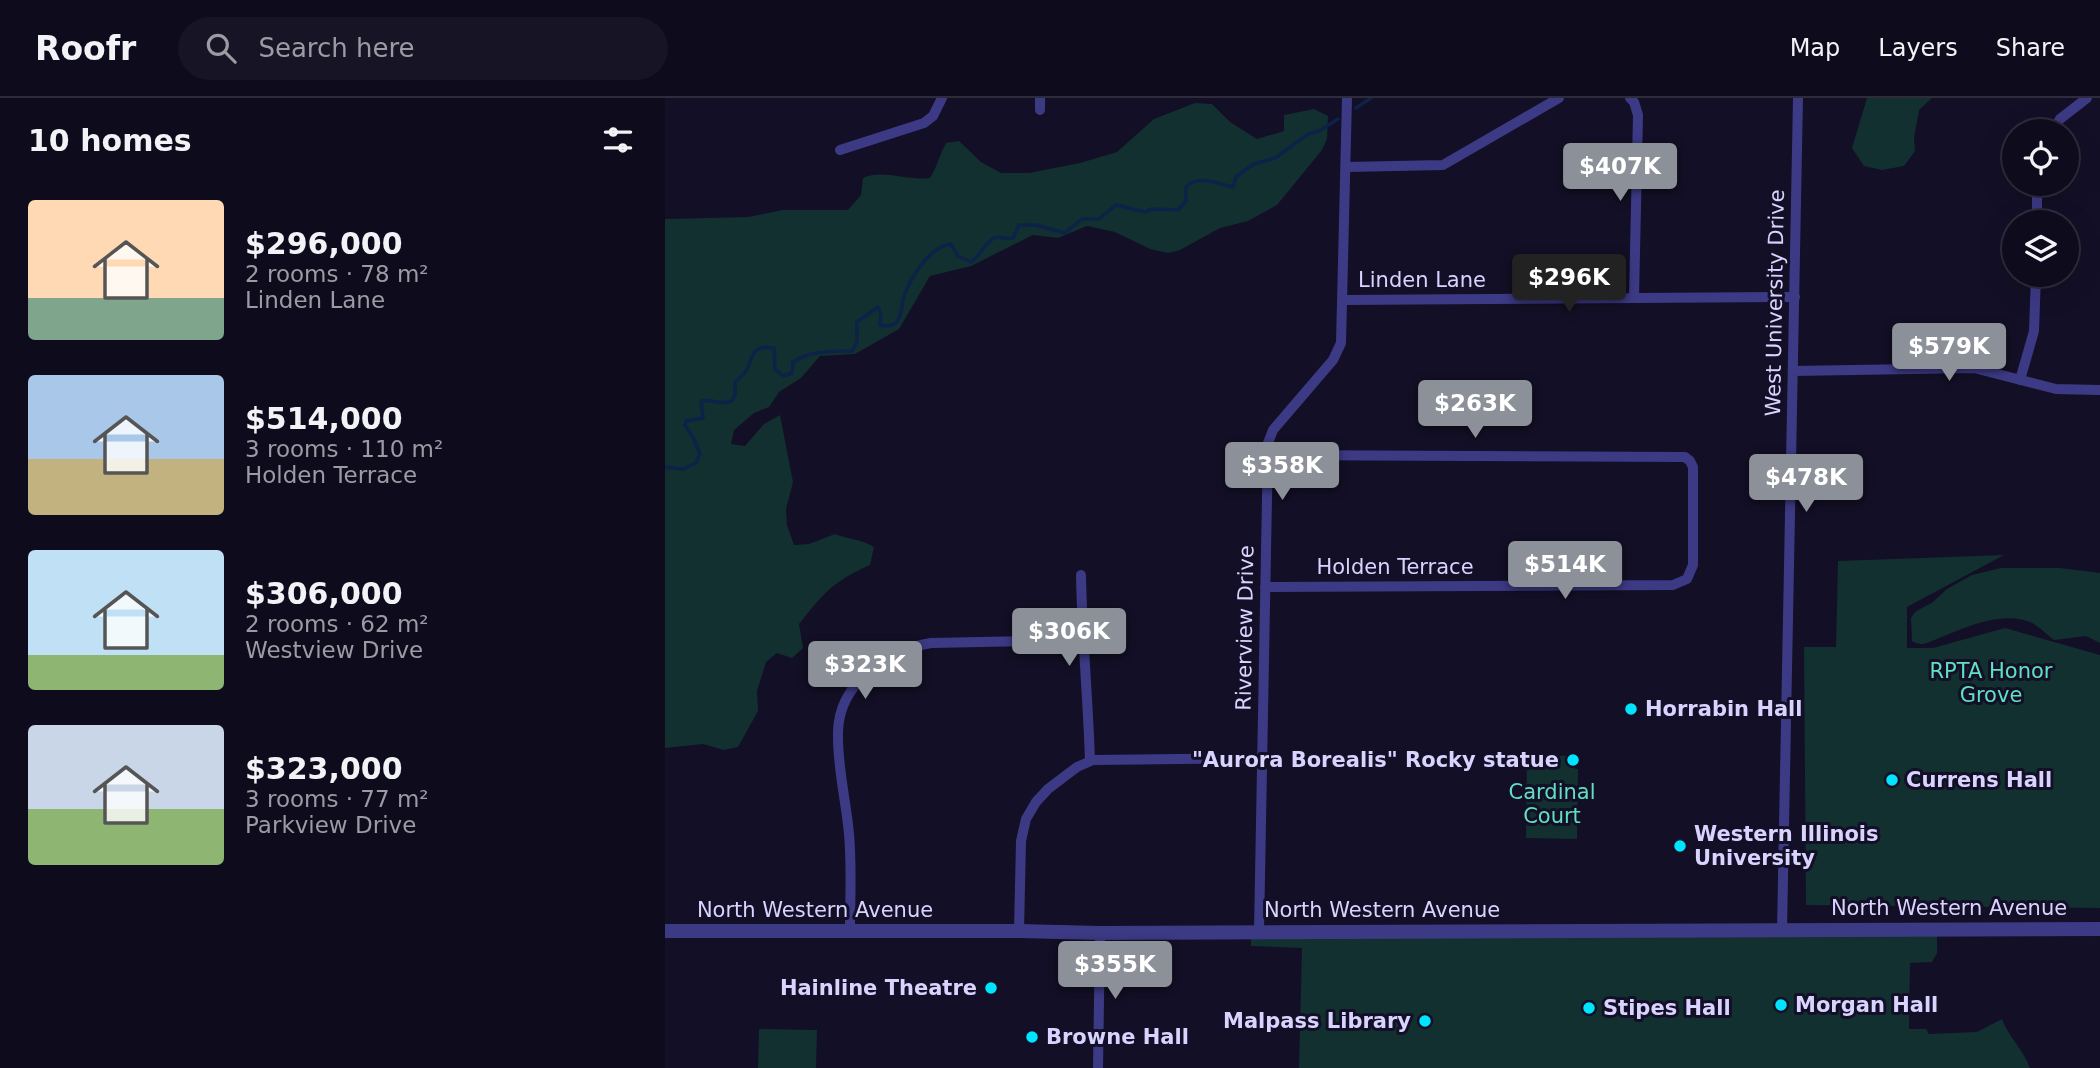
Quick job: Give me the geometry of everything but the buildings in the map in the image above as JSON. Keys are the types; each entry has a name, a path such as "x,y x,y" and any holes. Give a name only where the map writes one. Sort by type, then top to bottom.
{"street":[{"path":"840,150 924,123 939,107 942,98"},
{"name":"Riverview Drive","path":"1259,931 1268,455 1273,430 1338,352 1341,343 1347,98"},
{"path":"1346,167 1443,165 1559,98"},
{"path":"1630,98 1638,115 1634,298"},
{"name":"West University Drive","path":"1782,930 1798,98"},
{"path":"2060,119 2087,98"},
{"path":"2020,380 2034,331 2036,287"},
{"name":"Linden Lane","path":"1343,300 1795,297"},
{"path":"1793,371 1958,367 1989,370 2056,389 2100,390"},
{"name":"Holden Terrace","path":"1265,587 1678,584 1690,575 1693,565 1693,467 1690,461 1681,456 1268,455"},
{"path":"1081,575 1082,640 1087,679 1090,761"},
{"path":"850,930 850,838 838,730 841,715 854,688 881,661 916,645 1082,640"},
{"path":"1019,931 1021,841 1026,819 1048,789 1077,767 1090,761 1263,758"},
{"name":"North Western Avenue","path":"665,931 1100,933 2100,929"},
{"path":"1098,1068 1100,933"}],"green space":[{"path":"1867,98 1932,98 1919,110 1914,138 1915,151 1904,166 1882,170 1864,166 1852,148"},
{"path":"1195,103 1212,104 1230,122 1257,139 1284,131 1284,115 1314,109 1328,116 1327,139 1322,150 1277,205 1248,221 1220,228 1180,250 1168,253 1150,249 1115,232 1087,226 1058,238 1033,235 971,266 930,276 899,329 855,354 820,356 801,378 779,392 769,407 754,413 734,430 731,444 745,446 764,424 780,415 793,482 786,509 787,525 794,545 809,544 835,534 874,547 870,565 830,589 799,624 803,648 792,658 777,653 766,662 757,691 758,711 738,747 724,750 703,744 665,748 665,219 748,217 783,210 848,210 861,195 863,178 887,175 930,178 946,143 959,141 981,162 1001,173 1029,173 1080,163 1117,152 1154,119"},
{"name":"RPTA Honor Grove","path":"2004,555 1907,607 1907,648 1933,648 2005,628 2100,655 2100,908 1806,905 1804,647 1836,647 1838,561"},
{"path":"2001,568 2060,568 2100,573 2100,643 2086,636 2054,640 2032,623 2006,618 1978,623 1925,644 1912,641 1911,618 1915,612 1972,575"},
{"name":"Cardinal Court","path":"1527,755 1575,756 1575,769 1578,769 1577,839 1526,838"},
{"path":"1937,929 1937,953 1932,962 1910,963 1909,1029 1926,1029 1929,1034 1977,1032 2002,1019 2030,1068 1299,1068 1302,948 1251,946 1251,931"},
{"path":"759,1029 817,1030 816,1068 758,1068"}],"waterway":[{"path":"1356,108 1371,98"},
{"path":"665,467 683,469 696,463 700,454 685,425 686,421 703,418 701,401 732,401 735,382 746,371 755,351 774,348 775,369 783,376 792,373 793,362 807,355 852,351 857,342 857,322 878,307 881,314 880,325 896,323 911,280 928,257 943,246 951,244 958,256 971,262 994,238 1013,238 1019,225 1036,225 1065,233 1082,219 1099,219 1116,205 1145,212 1151,209 1178,210 1186,201 1186,187 1191,183 1202,180 1233,187 1236,177 1254,164 1275,158 1308,134 1319,131 1338,119"}],"place":[{"name":"Horrabin Hall","path":"1631,709"},
{"name":"\"Aurora Borealis\" Rocky statue","path":"1573,760"},
{"name":"Currens Hall","path":"1892,780"},
{"name":"Western Illinois University","path":"1680,846"},
{"name":"Hainline Theatre","path":"991,988"},
{"name":"Morgan Hall","path":"1781,1005"},
{"name":"Stipes Hall","path":"1589,1008"},
{"name":"Malpass Library","path":"1425,1021"},
{"name":"Browne Hall","path":"1032,1037"}]}
